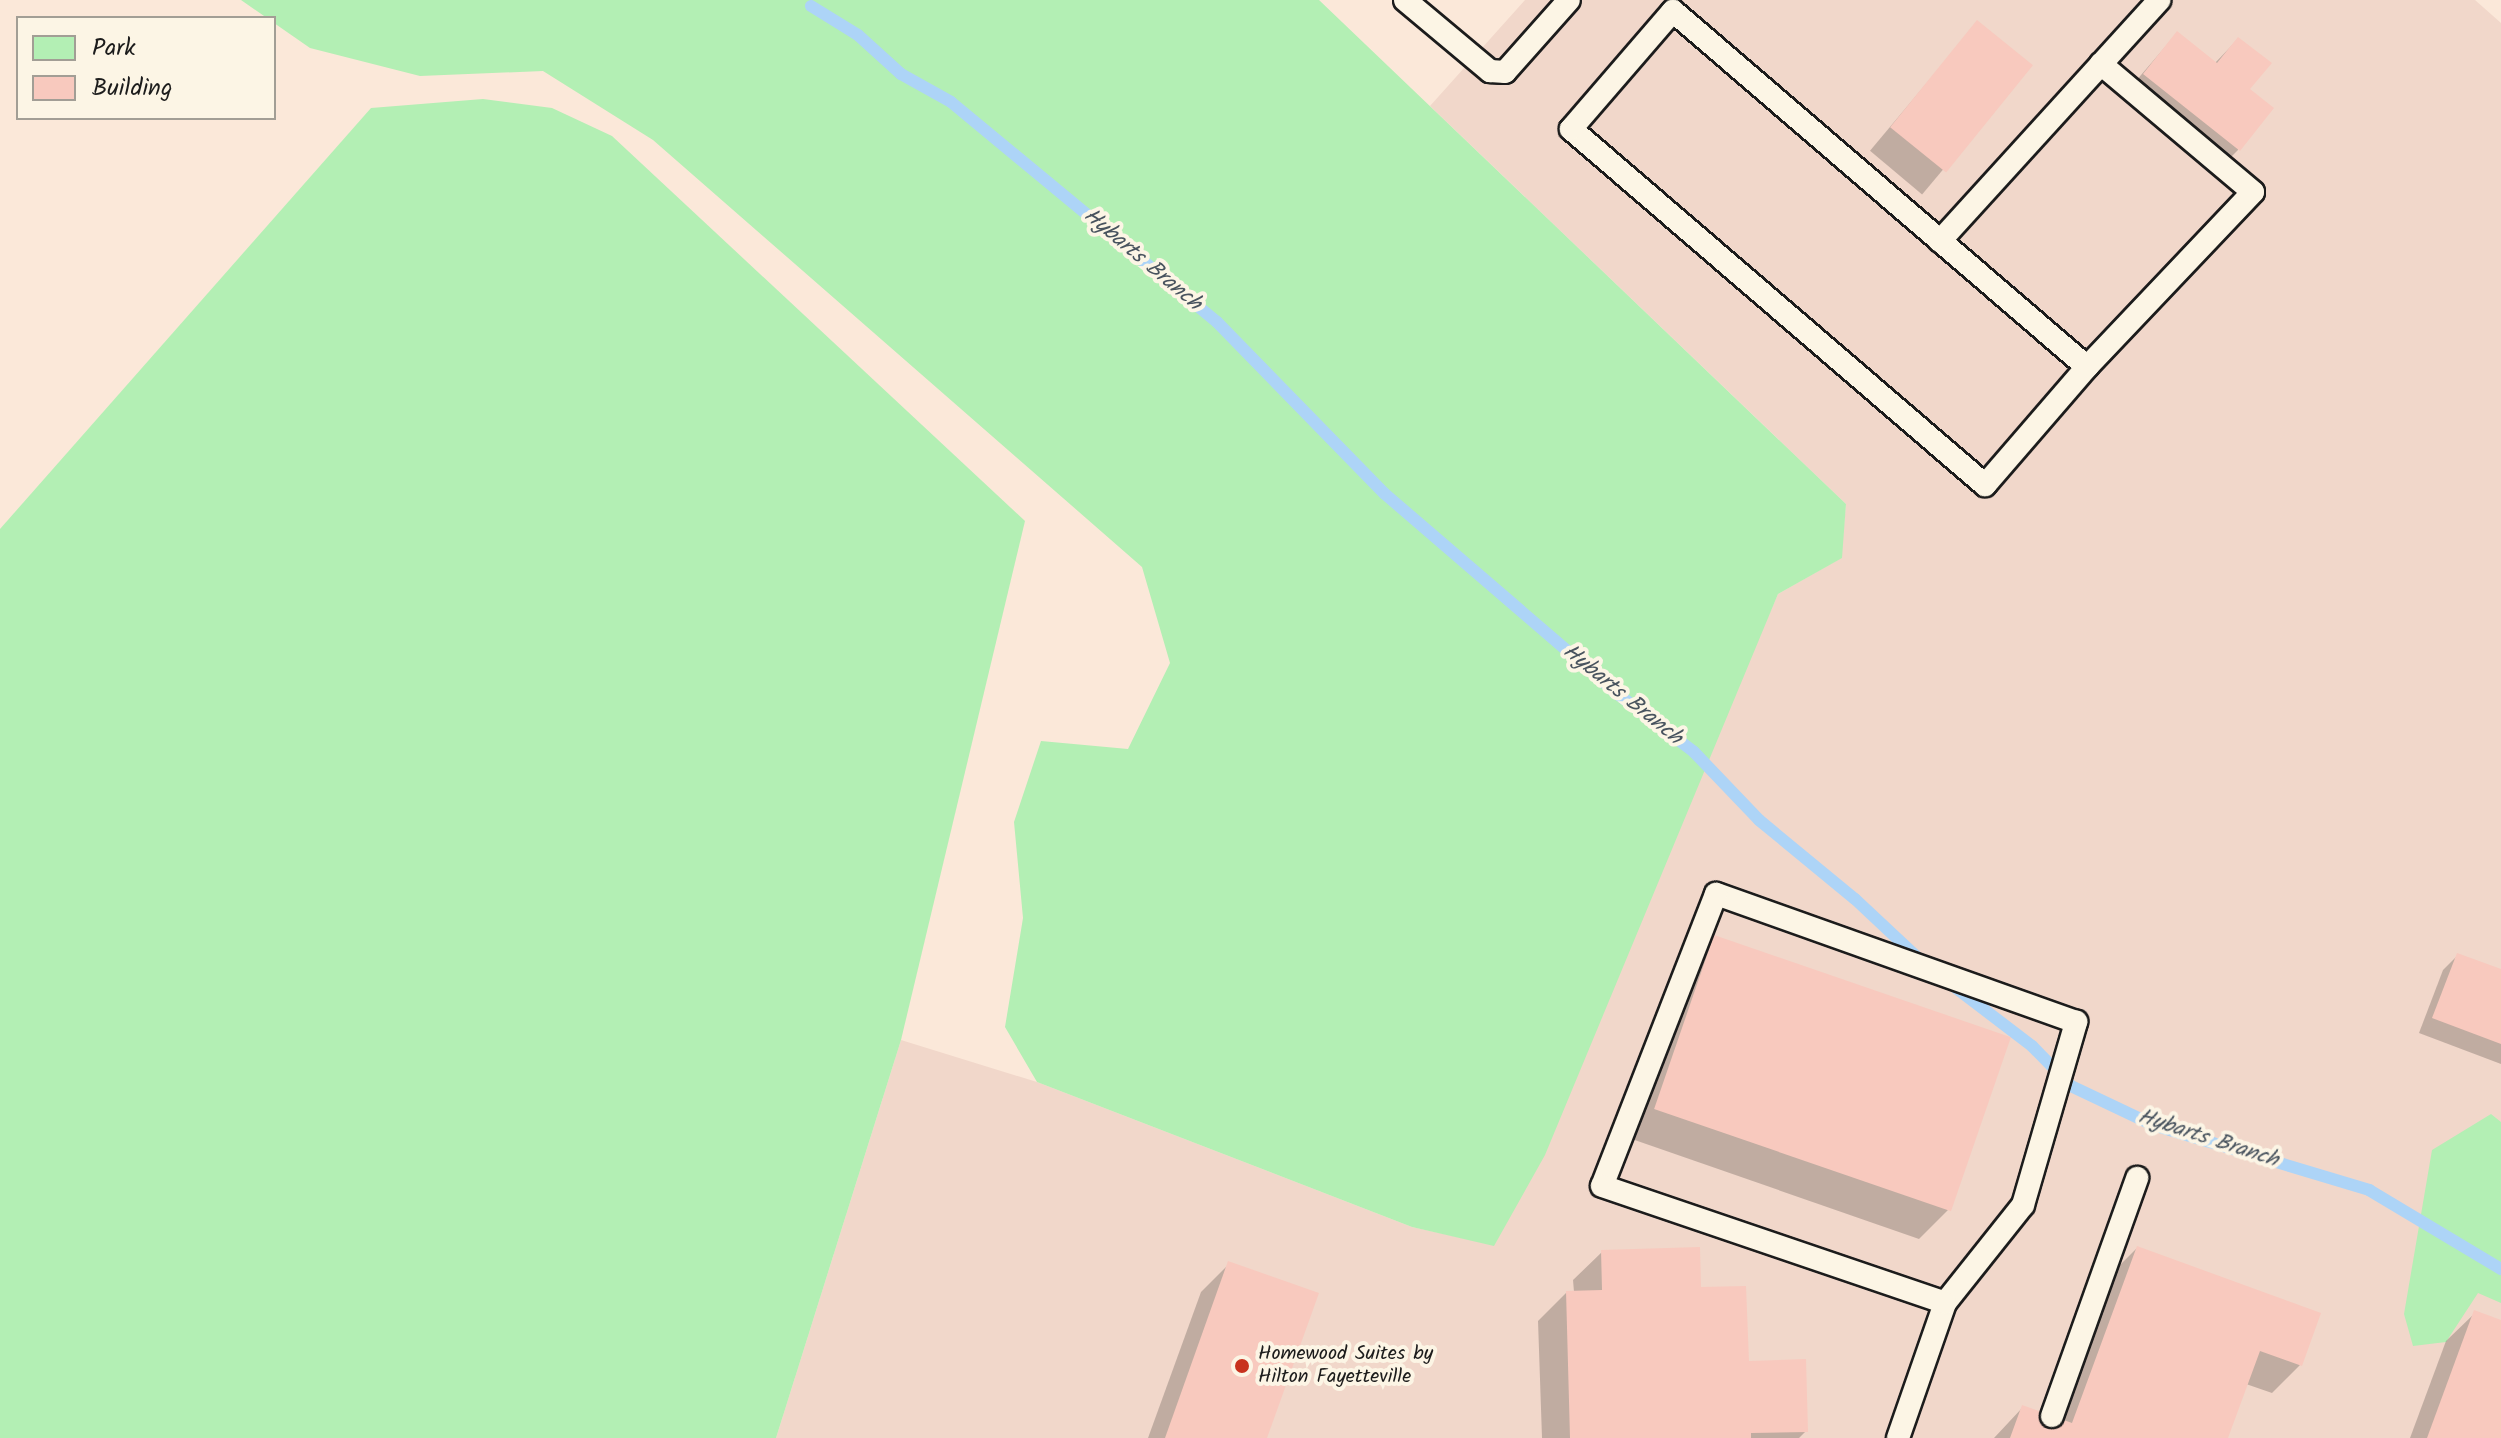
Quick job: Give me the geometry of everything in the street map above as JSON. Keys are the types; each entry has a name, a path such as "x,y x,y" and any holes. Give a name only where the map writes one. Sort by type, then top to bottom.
{"lane":[{"path":"1405,0 1490,71 1505,72 1569,0"},
{"path":"1940,241 2159,0"},
{"path":"2087,367 1673,11 1571,129 1985,485 2087,367 2253,192 2101,64"},
{"path":"1898,1438 1945,1303 2023,1205 2076,1022 1716,894 1602,1186 1945,1303"},
{"path":"2052,1416 2137,1178"}],"shaded area":[{"path":"1525,0 2475,0 2501,23 2501,1438 776,1438 901,1040 1037,1082 1412,1227 1494,1245 1778,594 1841,558 1846,504 1430,106"}],"green space":[{"path":"241,0 1319,0 1846,504 1842,558 1778,594 1545,1155 1494,1246 1412,1227 1037,1082 1005,1027 1023,918 1014,822 1041,741 1128,749 1170,663 1142,567 653,140 543,71 420,76 310,48 276,24 276,16 264,16"},
{"path":"483,99 552,108 612,136 1025,521 901,1040 776,1438 0,1438 0,529 371,108"},
{"path":"2491,1114 2501,1122 2501,1303 2478,1293 2446,1342 2413,1346 2404,1314 2432,1150"}],"building":[{"path":"1977,20 2033,65 1946,173 1890,127"},
{"path":"2177,31 2217,63 2238,37 2272,63 2250,89 2274,108 2240,151 2143,74"},
{"path":"1714,935 2011,1037 1951,1211 1654,1109"},
{"path":"2457,953 2501,969 2501,1044 2432,1018"},
{"path":"2137,1246 2321,1313 2302,1366 2260,1351 2228,1438 2010,1438 2022,1405 2072,1423"},
{"path":"1700,1247 1701,1287 1746,1286 1749,1361 1806,1359 1808,1432 1751,1433 1751,1438 1570,1438 1566,1291 1602,1290 1601,1250"},
{"name":"Homewood Suites by Hilton Fayetteville","path":"1228,1261 1319,1293 1267,1438 1165,1438"},
{"path":"2474,1310 2501,1320 2501,1438 2427,1438"}],"waterway":[{"name":"Hybarts Branch","path":"811,6 858,35 901,74 951,102 1217,322 1385,494 1619,695 1694,752 1759,820 1855,899 1919,959"},
{"name":"Hybarts Branch","path":"1952,985 2032,1046 2071,1086 2153,1125 2369,1190 2501,1269"}],"place":[{"name":"Homewood Suites by Hilton Fayetteville","path":"1242,1366"}]}
